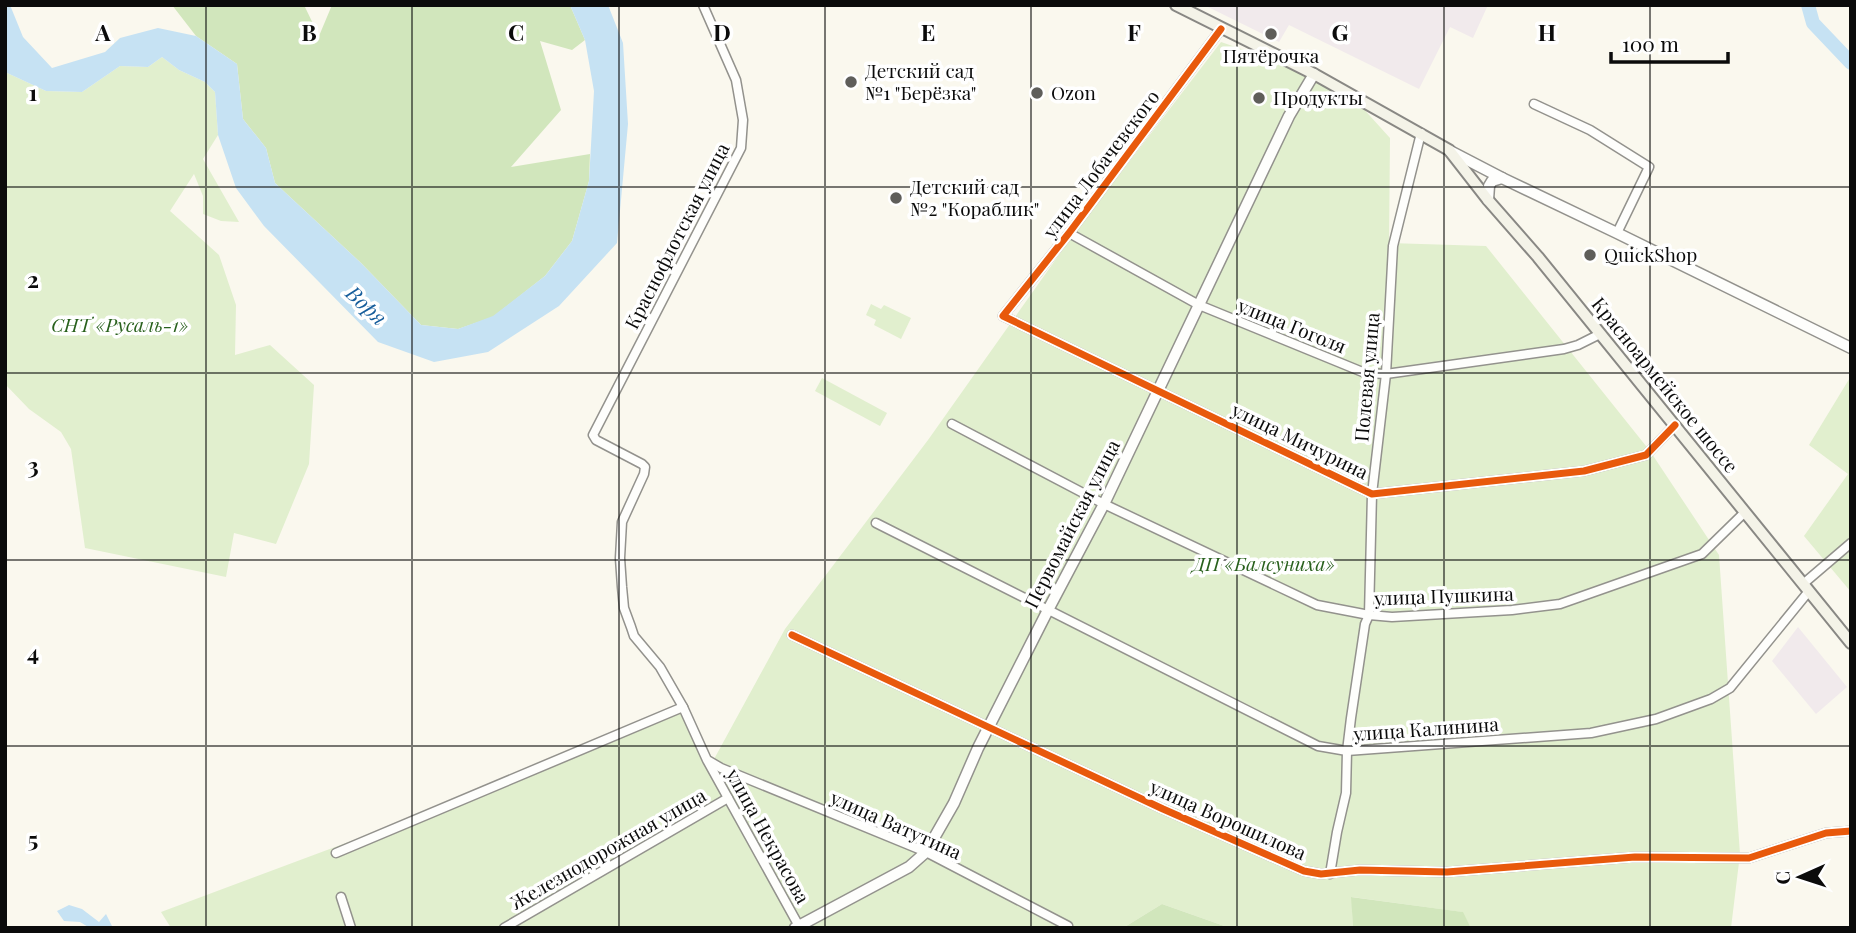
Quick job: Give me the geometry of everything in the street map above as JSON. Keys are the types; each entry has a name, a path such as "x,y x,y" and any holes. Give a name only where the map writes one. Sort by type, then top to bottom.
{"main road":[{"path":"1176,5 1314,74 1449,150"},
{"name":"Красноармейское шоссе","path":"1449,150 1851,643"}],"street":[{"name":"Краснофлотская улица","path":"593,436 741,148 743,120 736,80 703,5"},
{"name":"улица Лобачевского","path":"1003,316 1069,233 1221,29"},
{"name":"Первомайская улица","path":"798,927 909,867 926,852 954,803 1048,610 1104,504 1289,116 1314,74"},
{"path":"1534,104 1590,130 1648,167 1617,233"},
{"name":"Полевая улица","path":"1330,874 1346,793 1347,751 1365,624 1369,615 1371,494 1386,374 1393,246 1421,133"},
{"path":"1449,150 1851,348"},
{"path":"1488,200 1492,181 1502,178"},
{"name":"улица Гоголя","path":"1069,233 1199,305 1365,373 1386,374 1564,349 1600,334"},
{"name":"улица Мичурина","path":"1003,316 1371,494 1584,471 1646,455 1675,425"},
{"name":"улица Пушкина","path":"952,424 1104,504 1317,605 1369,615 1419,616 1560,604 1702,554 1745,512"},
{"name":"улица Некрасова","path":"593,436 645,467 621,522 620,558 624,608 634,636 660,667 683,707 707,760 798,927"},
{"name":"улица Калинина","path":"876,523 1318,746 1347,751 1591,733 1656,719 1711,699 1730,688 1806,587 1851,543"},
{"name":"улица Ворошилова","path":"792,635 1163,809 1314,874 1360,870 1447,872 1635,857 1749,858 1826,833 1851,831"},
{"path":"336,853 683,707"},
{"name":"улица Ватутина","path":"707,760 926,852 1066,927"},
{"name":"Железнодорожная улица","path":"503,928 728,797"},
{"path":"341,897 352,928"}],"shaded area":[{"path":"1204,5 1488,5 1473,38 1450,27 1419,89 1289,25 1279,42"},
{"path":"1798,627 1847,687 1816,714 1772,661"}],"green space":[{"path":"172,5 304,5 319,36 332,5 570,5 585,40 572,50 540,41 561,110 511,167 590,154 589,181 572,241 545,276 493,317 458,329 421,325 361,263 275,183 266,148 243,119 237,64 196,36"},
{"name":"ДП «Балсуниха»","path":"1221,42 1314,74 1351,95 1390,138 1389,243 1486,246 1650,451 1719,555 1740,854 1731,928 1471,928 1462,912 1352,897 1351,928 1230,928 1162,904 1123,928 171,928 161,912 453,803 680,707 713,761 785,629 928,440 1073,235"},
{"name":"СНТ «Русаль-1»","path":"162,57 179,70 205,82 215,92 218,135 203,159 239,222 221,221 203,214 203,196 194,174 170,211 219,255 236,305 235,355 270,345 314,385 309,464 276,544 234,533 226,577 85,548 71,449 61,432 29,409 5,384 5,72 46,91 82,92 120,66 148,67"},
{"path":"871,304 881,309 884,305 911,318 901,339 874,325 876,320 866,315"},
{"path":"1851,376 1851,592 1804,536 1848,474 1809,445"},
{"path":"822,378 887,413 880,426 815,391"},
{"path":"1351,897 1463,912 1471,928 1351,928"},
{"path":"1162,904 1230,928 1123,928"}],"water":[{"path":"5,5 10,5 23,37 52,68 105,52 120,38 158,28 196,36 237,64 243,119 266,148 275,183 361,263 421,325 458,329 493,316 545,276 572,241 589,181 594,91 585,40 570,5 608,5 623,43 628,124 617,243 559,306 488,352 434,362 378,342 264,226 236,188 218,135 215,92 205,82 179,70 162,57 148,67 120,66 82,92 46,91 5,72"},
{"path":"69,905 82,909 99,922 106,914 113,928 90,928 80,922 64,921 57,911"}],"waterway":[{"name":"Воря","path":"1808,5 1813,23 1851,63"}],"cycle path":[{"path":"1221,29 1069,233 1003,316 1372,494 1584,471 1646,455 1675,425"},
{"path":"792,635 1163,809 1304,871 1321,874 1360,870 1447,872 1635,857 1749,858 1826,833 1851,831"}],"place":[{"name":"Пятёрочка","path":"1271,34"},
{"name":"Детский сад №1 \"Берёзка\"","path":"851,82"},
{"name":"Ozon","path":"1037,93"},
{"name":"Продукты","path":"1259,98"},
{"name":"Детский сад №2 \"Кораблик\"","path":"896,198"},
{"name":"QuickShop","path":"1590,255"}]}
